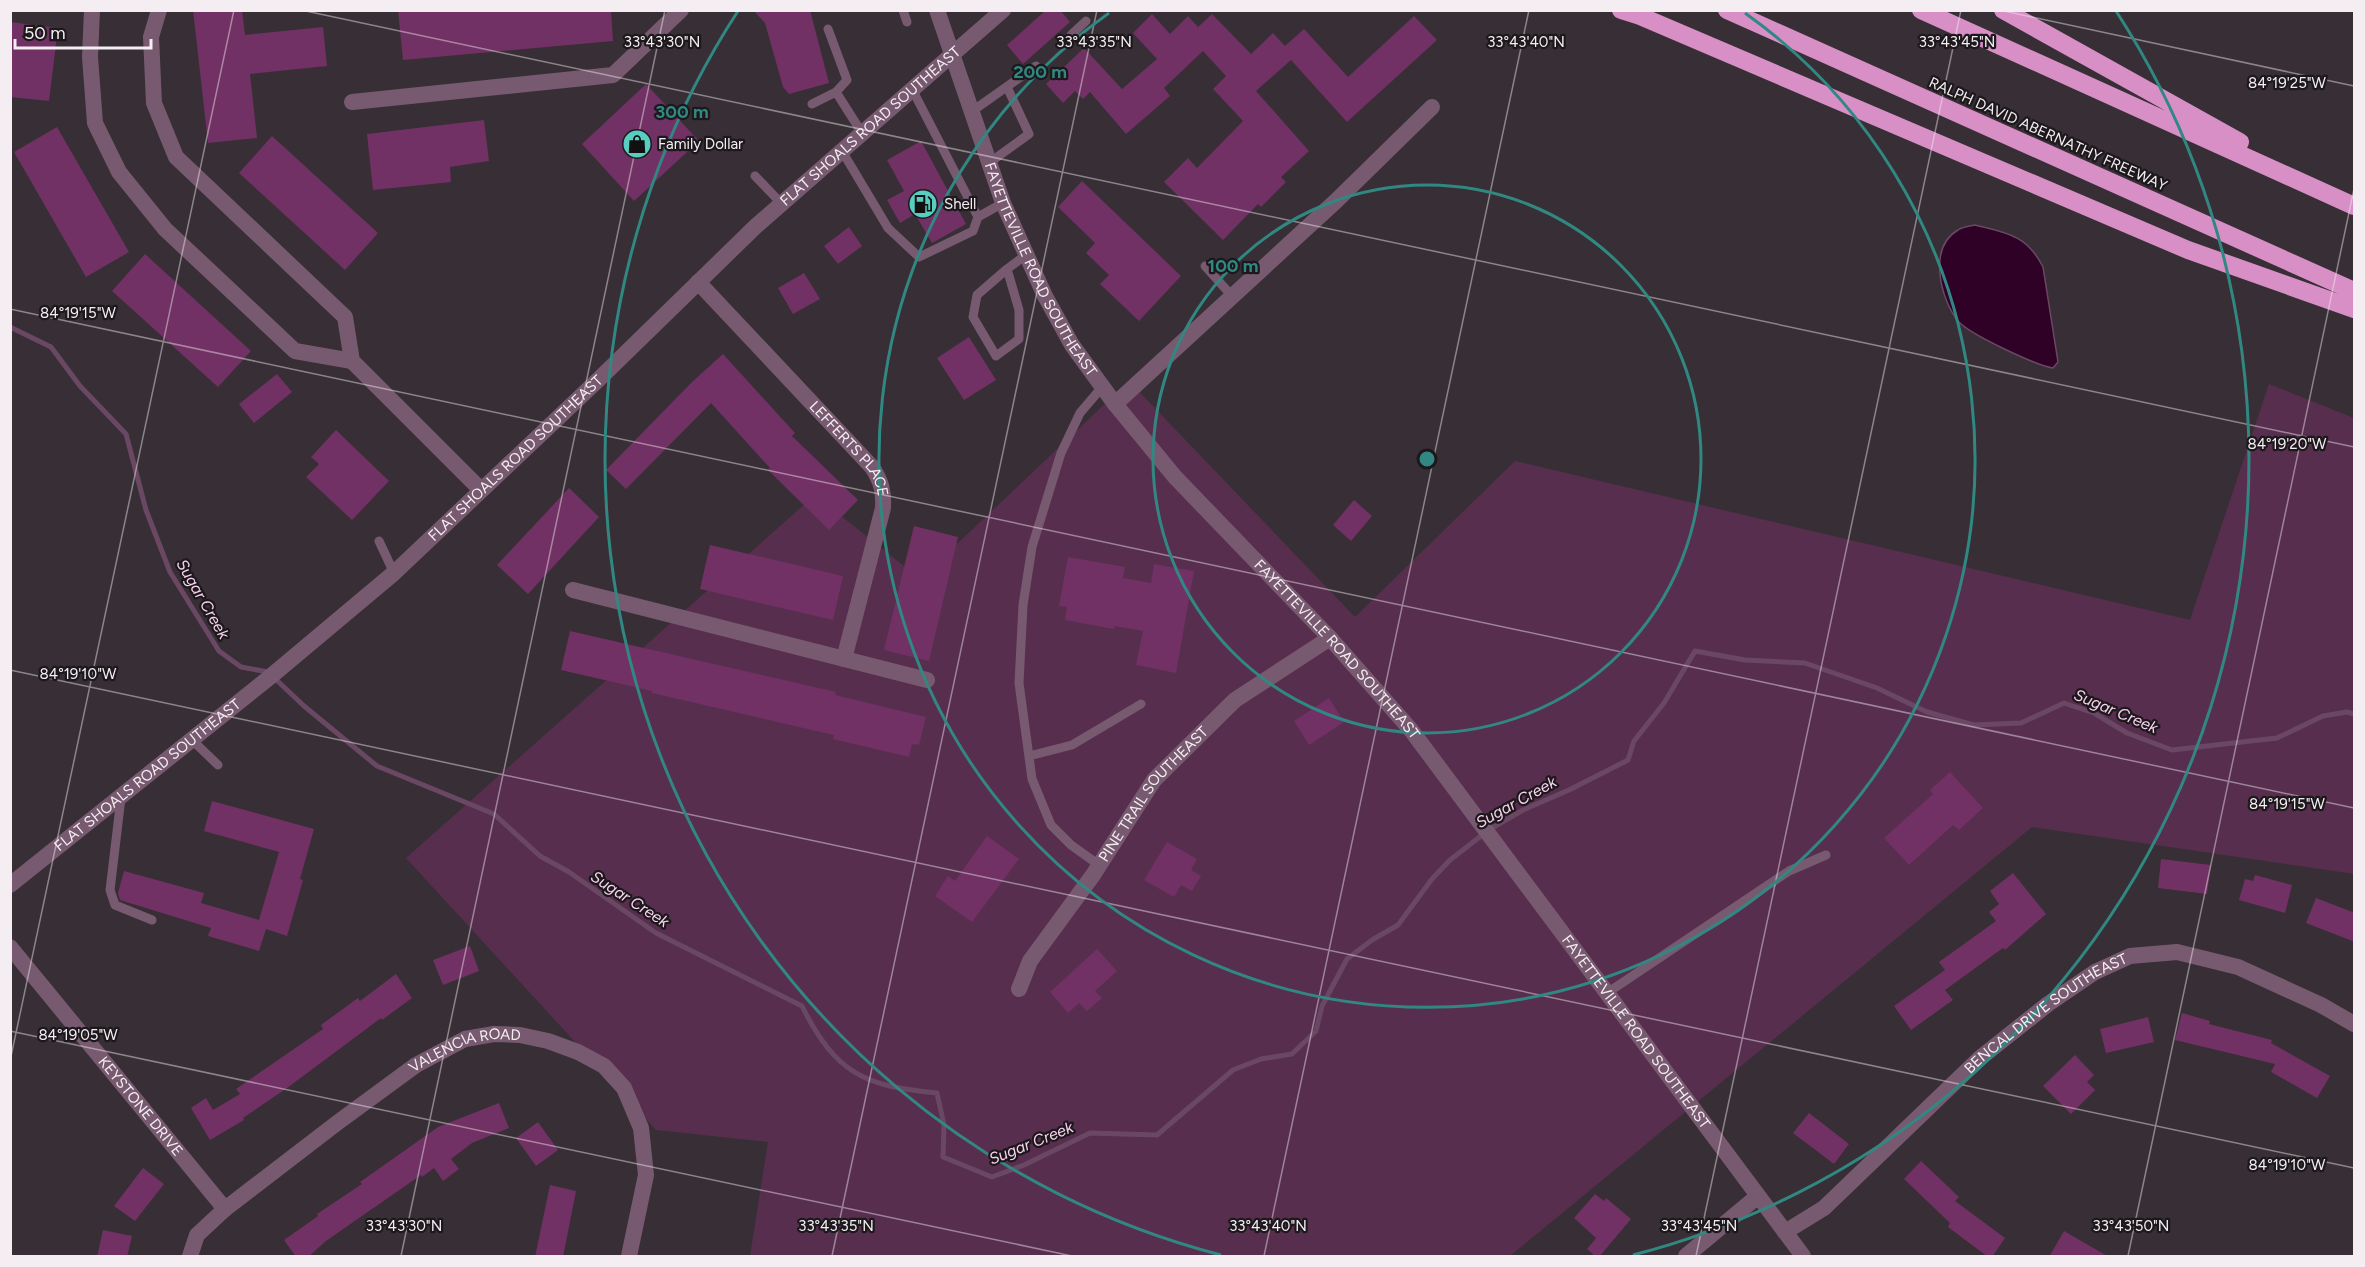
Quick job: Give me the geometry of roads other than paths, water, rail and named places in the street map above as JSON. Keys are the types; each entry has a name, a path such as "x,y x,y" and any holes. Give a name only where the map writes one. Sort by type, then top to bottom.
{"highway":[{"path":"1621,10 1640,16 2188,250 2355,309"},
{"name":"RALPH DAVID ABERNATHY FREEWAY","path":"1727,10 2355,291"},
{"path":"1921,10 2350,204"},
{"path":"2003,10 2350,204"}],"street":[{"path":"92,10 90,57 95,123 118,172 165,229 295,351 352,361 482,490"},
{"path":"159,10 151,37 154,103 176,158 345,317 352,361"},
{"path":"352,102 613,75 681,10"},
{"name":"FAYETTEVILLE ROAD SOUTHEAST","path":"937,10 1003,203 1045,296 1072,345 1115,404 1175,477 1330,638 1411,730 1803,1257"},
{"name":"FLAT SHOALS ROAD SOUTHEAST","path":"10,885 394,573 782,204 1003,10"},
{"path":"1115,404 1336,201 1432,107"},
{"name":"LEFFERTS PLACE","path":"698,282 872,467 881,480 884,494 883,508 844,659"},
{"path":"573,590 927,680"},
{"name":"PINE TRAIL SOUTHEAST","path":"1019,989 1030,961 1099,865 1154,780 1235,700 1330,638"},
{"name":"KEYSTONE DRIVE","path":"10,947 225,1209"},
{"name":"BENCAL DRIVE SOUTHEAST","path":"1785,1232 1824,1209 1980,1058 2048,1004 2096,972 2130,956 2177,952 2238,967 2321,1005 2355,1024"},
{"name":"VALENCIA ROAD","path":"190,1257 197,1235 225,1209 416,1065 465,1039 494,1034 520,1035 548,1041 578,1052 604,1066 624,1088 641,1128 646,1175 629,1257"},
{"path":"1686,1257 1758,1196"}],"lane":[{"path":"903,10 907,22"},
{"path":"1071,35 1086,21"},
{"path":"812,104 836,92 847,80 828,29"},
{"path":"971,112 1036,66"},
{"path":"989,163 1029,134 1007,87"},
{"path":"912,90 978,217"},
{"path":"836,92 862,133"},
{"path":"842,151 888,228 919,257 973,231 978,217 1003,203"},
{"path":"754,176 782,204"},
{"path":"1007,268 1019,310 1019,339 996,356 974,316 977,295 1007,268 1026,255"},
{"path":"1205,266 1232,296"},
{"path":"1099,865 1071,845 1051,825 1032,779 1019,683 1023,605 1032,547 1061,453 1080,413 1102,386"},
{"path":"379,540 394,573"},
{"path":"1029,756 1072,745 1141,704"},
{"path":"191,739 218,765"},
{"path":"121,795 110,890 115,905 152,920"},
{"path":"1607,993 1789,871 1826,855"}],"waterway":[{"name":"Sugar Creek","path":"10,327 51,347 80,386 126,434 146,510 170,572 219,651 241,667 268,672 304,706 377,766 494,814 540,856 569,872 656,933 802,1006 827,1047 840,1062 855,1072 890,1086 937,1093 944,1125 943,1157 992,1177 1024,1165 1090,1133 1157,1135 1233,1070 1261,1059 1292,1054 1316,1031 1322,1006 1347,959 1372,940 1398,925 1432,879 1450,860 1490,829 1523,810 1628,760 1634,741 1664,703 1695,651 1745,660 1805,663 1877,688 1927,712 1974,725 2021,723 2064,703 2094,713 2127,733 2172,750 2277,738 2323,716 2347,712 2354,714"}],"place":[{"name":"Family Dollar","path":"637,144"},
{"name":"Shell","path":"923,204"}]}
